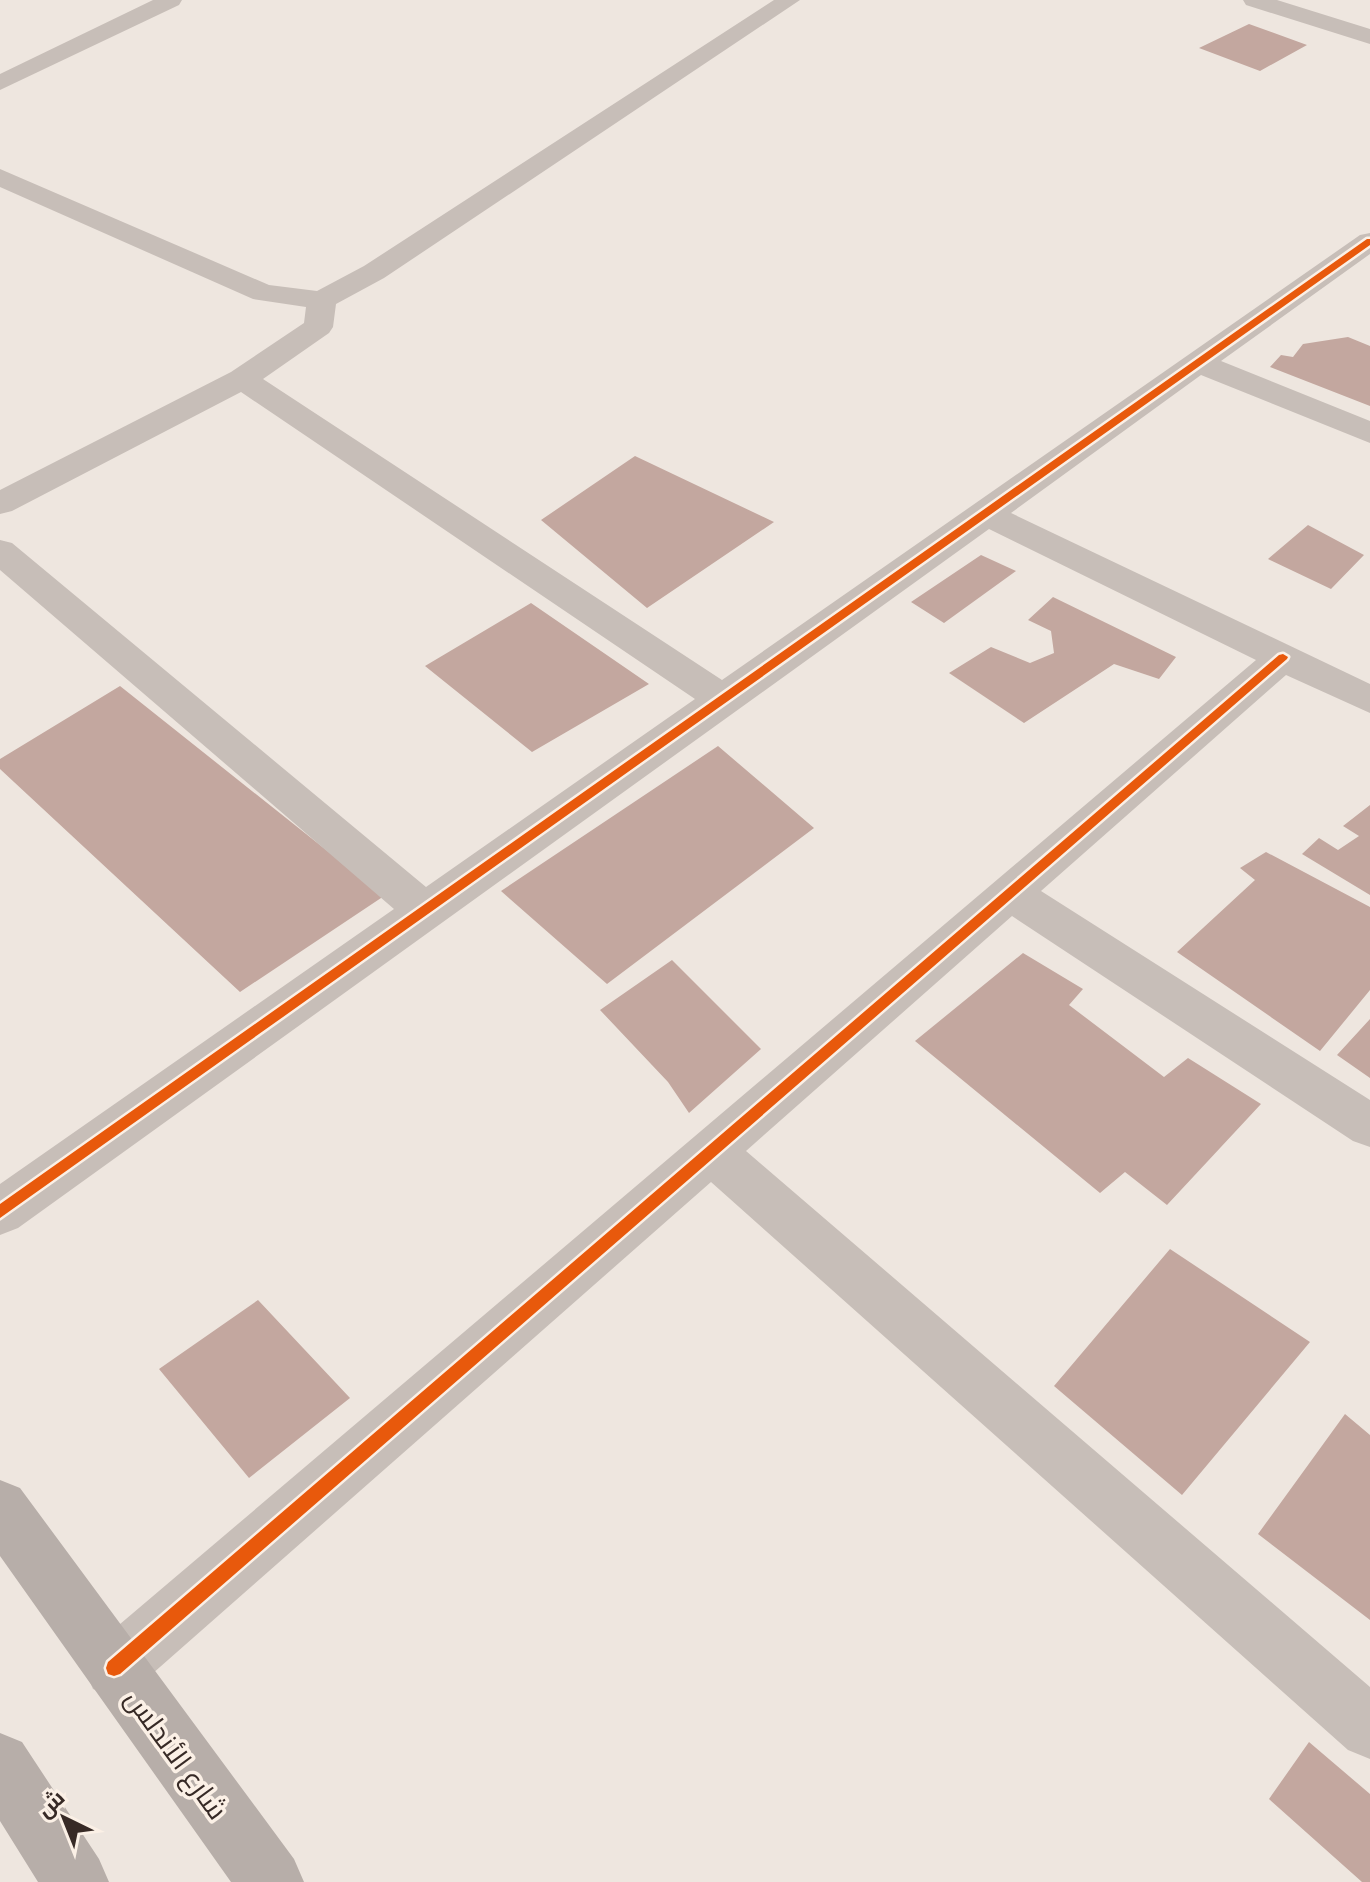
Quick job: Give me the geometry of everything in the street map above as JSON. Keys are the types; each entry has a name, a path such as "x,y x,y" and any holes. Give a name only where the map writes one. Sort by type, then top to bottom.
{"main road":[{"name":"شارع الأندلس","path":"0,1508 271,1882"},
{"path":"0,1764 76,1882"}],"street":[{"path":"0,177 263,293 322,300 374,272 789,0"},
{"path":"1254,0 1370,37"},
{"path":"1298,14 1324,0"},
{"path":"0,83 153,3"},
{"path":"0,1212 1198,363 1364,251"},
{"path":"0,504 242,379 318,327 322,300"},
{"path":"1198,363 1370,433"},
{"path":"242,379 723,699"},
{"path":"986,514 1370,700"},
{"path":"0,551 425,911"},
{"path":"114,1668 1283,657"},
{"path":"1010,893 1370,1126"},
{"path":"712,1152 1370,1728"}],"building":[{"path":"1249,24 1307,45 1260,71 1199,48"},
{"path":"1348,337 1370,346 1370,406 1270,367 1281,355 1293,357 1303,344"},
{"path":"635,456 774,522 647,608 541,520"},
{"path":"1308,525 1364,555 1331,589 1268,559"},
{"path":"981,555 1016,571 944,623 911,602"},
{"path":"1053,597 1176,657 1159,679 1114,664 1024,723 949,673 991,647 1030,663 1054,653 1051,631 1028,620"},
{"path":"531,603 649,684 532,752 425,666"},
{"path":"120,686 384,896 240,992 0,769 0,759"},
{"path":"718,746 814,828 607,984 501,891"},
{"path":"1370,805 1370,895 1302,854 1319,838 1338,850 1359,836 1343,826"},
{"path":"1266,852 1370,907 1370,990 1320,1051 1177,952 1255,880 1240,868"},
{"path":"1023,953 1083,989 1069,1005 1164,1077 1188,1058 1261,1104 1167,1205 1125,1172 1100,1193 915,1041"},
{"path":"672,960 761,1049 689,1113 668,1082 600,1010"},
{"path":"1370,1019 1370,1078 1337,1055"},
{"path":"1170,1249 1310,1342 1182,1495 1054,1386"},
{"path":"258,1300 350,1398 249,1478 159,1369"},
{"path":"1345,1414 1370,1435 1370,1620 1258,1534"},
{"path":"1309,1742 1370,1794 1370,1882 1362,1882 1269,1799"}],"cycle path":[{"path":"0,1212 1370,241"},
{"path":"114,1668 1283,657"}]}
